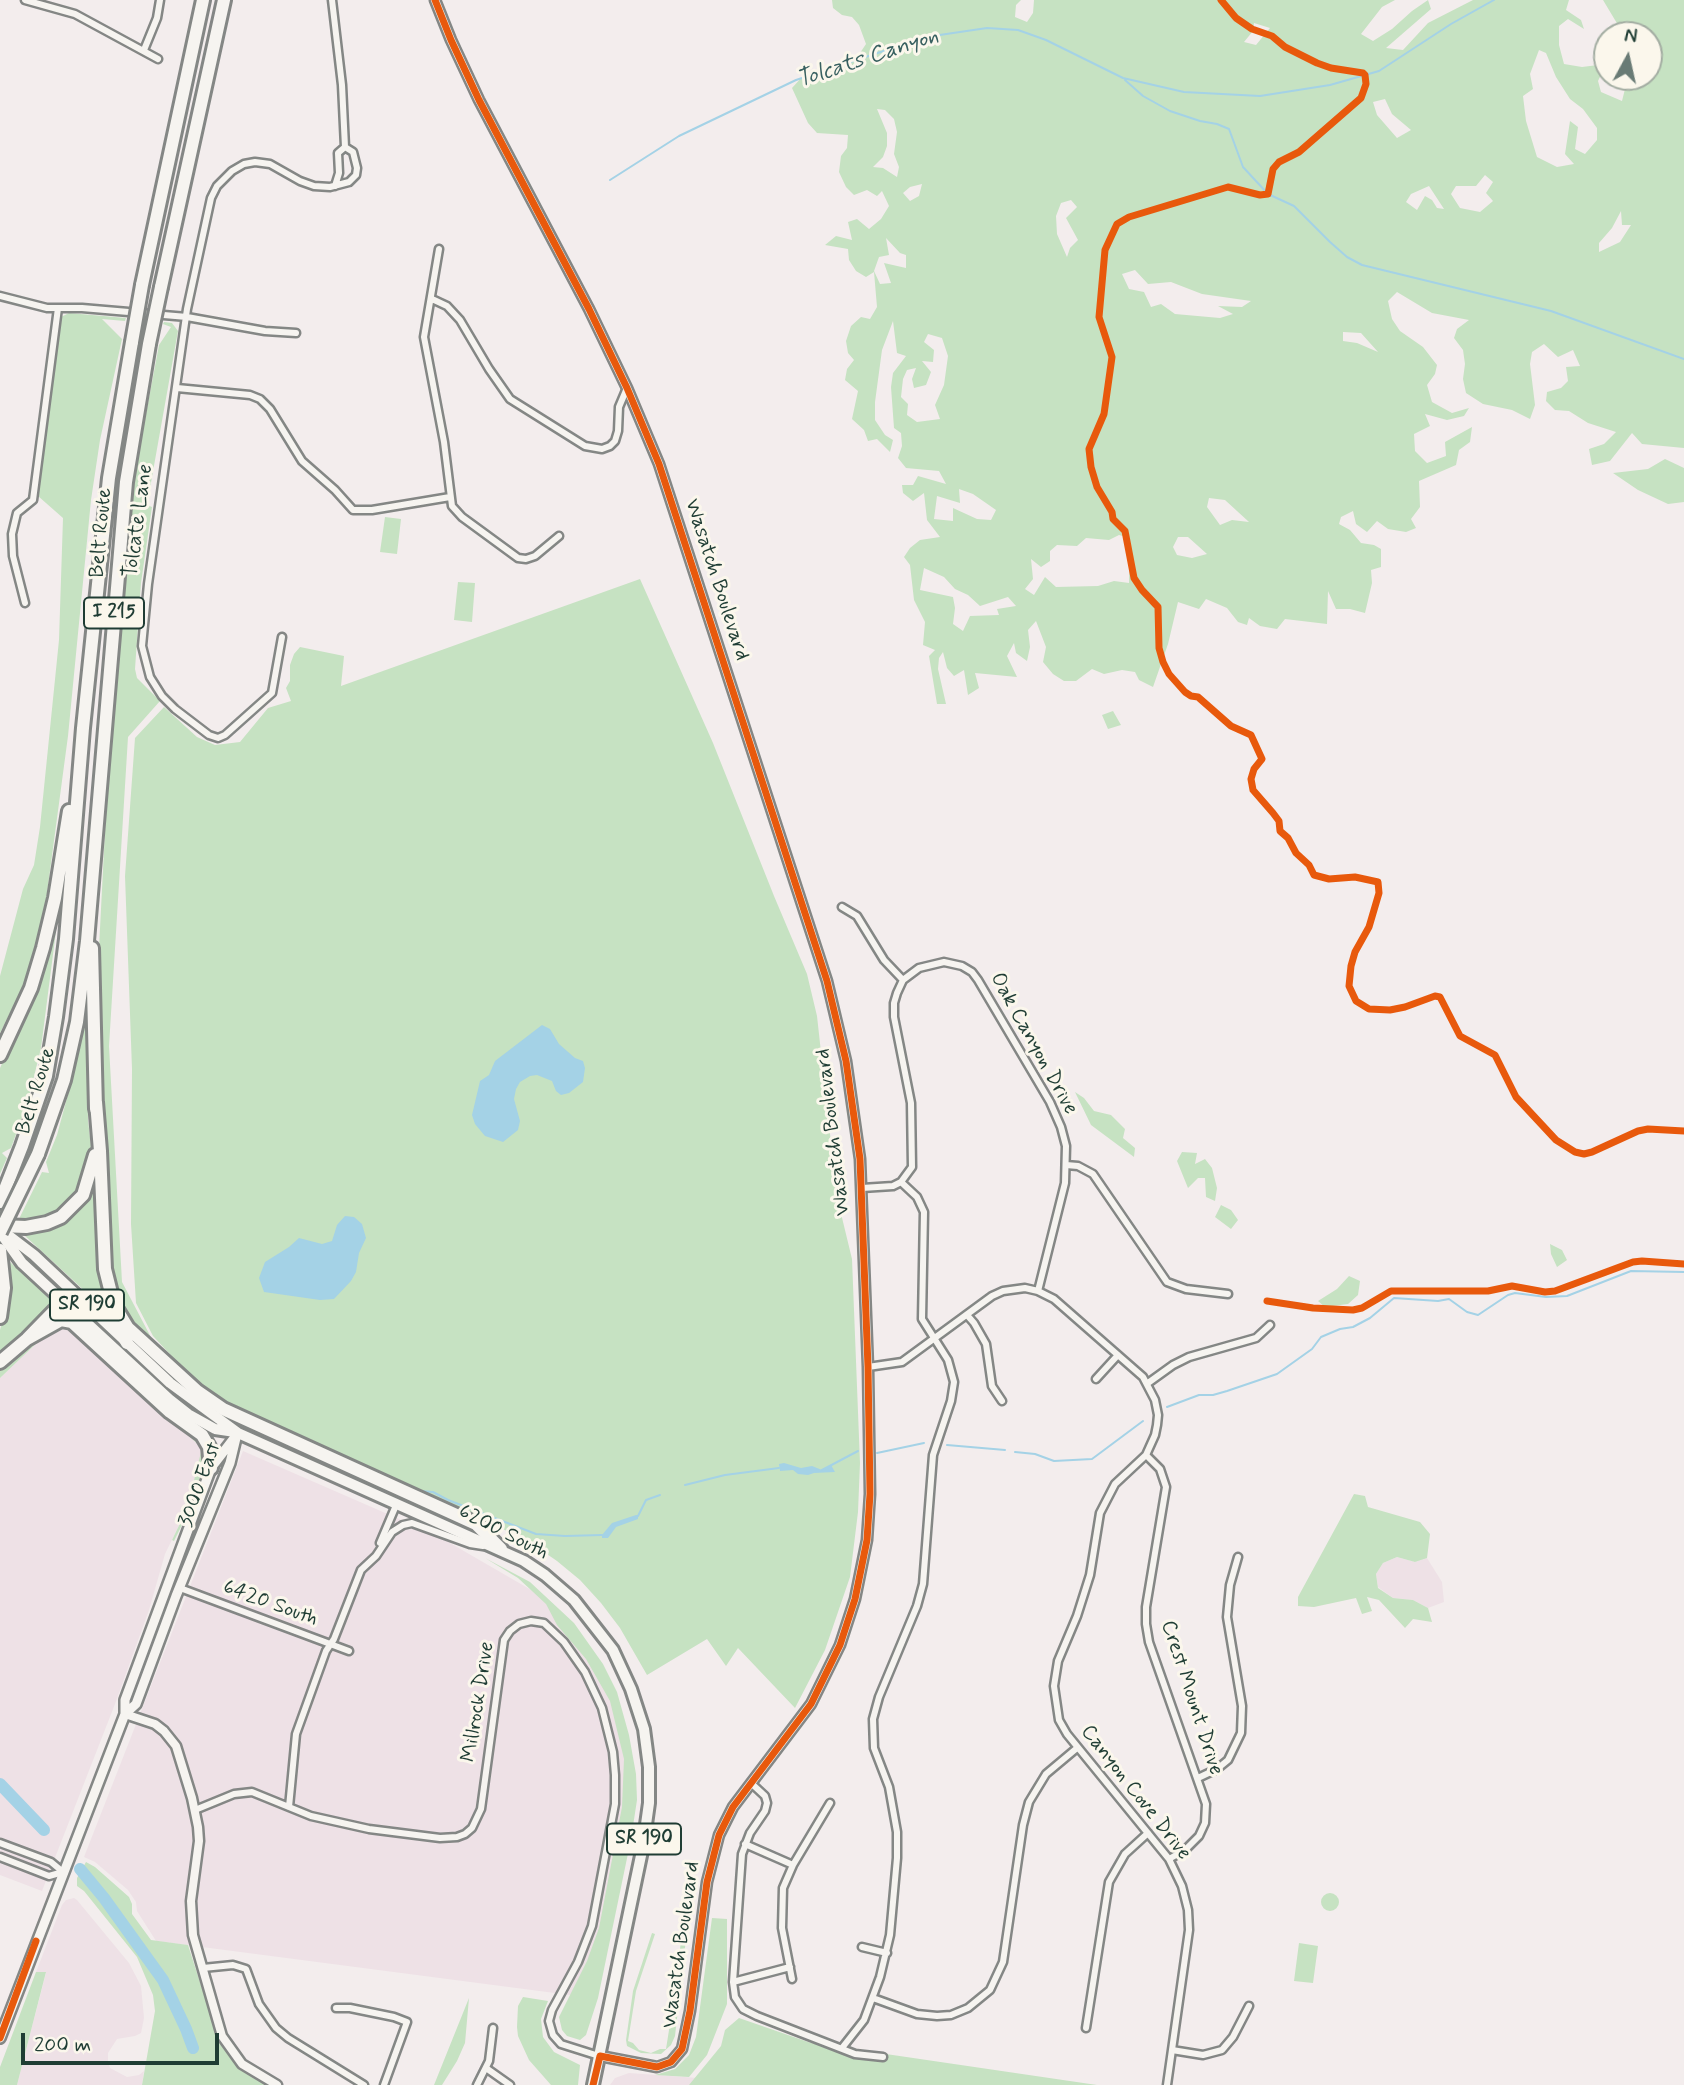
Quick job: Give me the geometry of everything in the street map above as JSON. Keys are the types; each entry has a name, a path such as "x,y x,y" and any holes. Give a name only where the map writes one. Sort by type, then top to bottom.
{"highway":[{"name":"Belt Route","path":"0,1202 46,1076 56,1017 109,478 142,285 203,0"},
{"name":"Belt Route","path":"0,1230 38,1154 64,1080 77,1022 92,883 126,482 149,344 224,0"},
{"path":"0,1055 31,988 55,898 83,728"},
{"path":"0,1230 47,1223 61,1217 83,1195 95,1159 92,883"},
{"path":"0,1036 31,988"},
{"path":"96,1102 104,1292 108,1308 127,1343"},
{"path":"0,1250 4,1288 0,1317"},
{"path":"105,1269 114,1305 128,1328 214,1404 287,1440 476,1524 501,1549"},
{"path":"0,1362 63,1302"},
{"path":"27,1339 61,1320 72,1322 170,1412 202,1435 209,1447 211,1468"}],"main road":[{"name":"6200 South","path":"0,1230 22,1263 188,1414 215,1429 238,1433"},
{"name":"6200 South","path":"0,1230 34,1255 182,1392 238,1433 501,1549 545,1576 574,1600 613,1650 631,1689 644,1729 649,1767 648,1819 600,2056"},
{"path":"188,1414 213,1440 215,1451 211,1468"},
{"name":"3000 East","path":"0,2038 125,1714 125,1700 211,1468 238,1433"},
{"name":"3000 East","path":"125,1714 136,1704 230,1463 238,1433"},
{"name":"SR 190","path":"593,2085 600,2056"}],"street":[{"path":"25,0 75,14 158,59"},
{"path":"144,50 157,18 160,0"},
{"path":"332,0 342,85 345,147"},
{"name":"Wasatch Boulevard","path":"435,0 479,100 627,388 677,516 827,981 849,1083 862,1188 869,1367 870,1509 855,1599 840,1645 811,1704 729,1813 713,1850 682,2049 671,2062 657,2067 600,2056"},
{"path":"335,186 349,182 356,174 353,152 345,147"},
{"path":"335,186 339,173 338,153 345,147"},
{"name":"Tolcate Lane","path":"282,637 272,693 222,737 209,735 175,709 150,677 145,663 142,637 187,317 209,204 214,192 226,175 244,164 260,162 274,166 309,185 335,186"},
{"path":"439,250 425,343 444,442 452,506 462,517 518,558 535,556 559,536"},
{"path":"0,296 58,309 82,308 187,317 265,331 296,333"},
{"path":"432,299 447,306 460,320 510,399 589,448 607,448 615,441 619,407 627,388"},
{"path":"25,603 13,556 12,534 17,513 33,500 58,309"},
{"path":"177,388 260,398 270,409 302,460 354,510 372,510 450,497"},
{"path":"842,906 857,916 884,960 903,980 895,998 894,1009 911,1103 912,1167 901,1182 885,1187 862,1188"},
{"name":"Oak Canyon Drive","path":"903,980 919,968 944,962 962,966 972,972 1056,1113 1066,1146 1066,1165 1063,1191 1038,1291"},
{"path":"1066,1165 1078,1166 1093,1174 1167,1282 1186,1290 1228,1294"},
{"path":"842,2048 864,2020 887,1953 893,1913 897,1832 888,1787 874,1748 873,1719 923,1584 933,1455 951,1401 954,1382 948,1360 924,1325 921,1313 924,1212 916,1197 901,1182"},
{"path":"869,1367 902,1362 992,1296 1003,1291 1025,1288 1054,1299 1148,1383 1189,1357 1256,1338 1264,1333 1269,1325"},
{"path":"967,1315 975,1323 986,1344 992,1386 1002,1401"},
{"path":"1097,1380 1118,1355"},
{"name":"Canyon Cove Drive","path":"1148,1383 1158,1415 1155,1435 1146,1455 1125,1473 1104,1501 1096,1524 1093,1559 1085,1595 1058,1661 1054,1686 1059,1720 1077,1748 1168,1859 1182,1886 1188,1910 1189,1930 1167,2085"},
{"name":"Crest Mount Drive","path":"1146,1455 1160,1469 1166,1488 1146,1606 1149,1642 1206,1804 1205,1824 1192,1843 1168,1859"},
{"path":"376,1556 397,1503"},
{"path":"195,1810 243,1792 260,1795 289,1807 296,1734 361,1570 376,1556 392,1532 412,1523 470,1544 501,1549"},
{"path":"1198,1777 1217,1769 1228,1760 1241,1733 1242,1706 1227,1617 1230,1585 1238,1557"},
{"name":"6420 South","path":"180,1588 349,1651"},
{"name":"Millrock Drive","path":"289,1807 311,1816 369,1829 440,1838 465,1834 472,1828 481,1809 504,1640 510,1630 531,1621 544,1623 554,1630 575,1657 593,1688 608,1729 615,1775 611,1832 592,1926 578,1962 552,2010 550,2025 553,2035 561,2044 600,2056"},
{"path":"125,1714 155,1724 176,1746 195,1810 199,1842 191,1918 222,2036 242,2064 277,2085"},
{"path":"873,1998 917,2014 937,2017 968,2008 990,1990 1003,1962 1023,1825 1029,1802 1046,1774 1077,1748"},
{"path":"751,1783 765,1796 767,1803 745,1844 740,1864 733,1982 737,2000 750,2014 860,2056 883,2057"},
{"path":"792,1979 783,1935 781,1906 784,1883 830,1803"},
{"path":"1086,2028 1109,1882 1118,1862 1148,1833"},
{"path":"0,1843 51,1862 64,1872"},
{"path":"745,1844 793,1865"},
{"path":"0,1857 49,1875 64,1872"},
{"path":"862,1947 887,1953"},
{"path":"203,1968 233,1965 246,1969 259,2004 276,2028 365,2085"},
{"path":"733,1982 790,1967"},
{"path":"1172,2050 1203,2055 1222,2050 1233,2037 1249,2006"},
{"path":"336,2008 350,2008 407,2022 384,2085"},
{"path":"477,2085 492,2050 494,2028"},
{"path":"486,2068 510,2085"}],"shaded area":[{"path":"67,1324 203,1448 187,1509 165,1554 149,1610 115,1704 42,1891 0,1875 0,1378 41,1339"},
{"path":"243,1451 438,1536 545,1598 612,1690 629,1778 593,1998 156,1941 137,1911 136,1902 128,1890 95,1862 84,1857"},
{"path":"1397,1557 1415,1562 1427,1558 1442,1582 1444,1602 1428,1608 1413,1600 1393,1598 1378,1587 1376,1574 1383,1563"},
{"path":"74,1898 129,1963 141,1986 144,2018 141,2033 117,2039 108,2053 108,2062 110,2068 127,2077 139,2075 144,2071 142,2085 17,2085 46,1973 36,1972 62,1905 66,1900"},
{"path":"629,2073 794,2085 610,2085 615,2078"}],"green space":[{"path":"832,0 1021,0 1016,5 1015,17 1027,22 1033,13 1034,0 1395,0 1382,7 1361,34 1373,41 1428,0 1431,9 1386,48 1403,50 1428,23 1473,0 1569,0 1566,10 1581,20 1584,29 1568,19 1559,26 1559,45 1564,64 1593,66 1593,91 1601,91 1622,101 1624,91 1663,91 1663,21 1616,21 1603,0 1684,0 1684,448 1642,444 1632,433 1610,461 1592,465 1589,449 1604,444 1616,432 1588,423 1569,411 1555,410 1546,401 1547,392 1561,388 1568,381 1566,367 1580,366 1573,350 1558,357 1544,344 1532,352 1530,364 1535,405 1530,419 1512,410 1483,404 1466,393 1463,350 1454,338 1457,329 1469,320 1432,313 1397,292 1388,301 1392,319 1400,331 1423,347 1437,365 1435,374 1427,385 1432,402 1452,413 1469,408 1464,416 1447,420 1425,414 1430,426 1414,434 1415,451 1427,463 1446,456 1445,442 1472,427 1470,442 1459,450 1456,465 1419,481 1420,507 1411,519 1416,528 1406,532 1388,529 1377,521 1367,532 1356,524 1353,511 1341,517 1339,524 1350,530 1361,543 1381,549 1381,567 1371,570 1372,583 1365,613 1336,609 1328,591 1327,624 1285,619 1277,629 1260,626 1249,618 1247,625 1238,622 1227,608 1206,599 1199,609 1178,602 1168,644 1153,687 1139,680 1135,672 1122,670 1104,674 1092,669 1076,681 1064,681 1053,674 1043,662 1046,647 1036,621 1028,630 1030,647 1027,661 1016,653 1014,643 1007,656 1017,677 975,673 979,688 968,695 964,670 954,676 947,668 943,652 939,658 938,669 946,704 937,704 929,656 935,650 923,645 925,622 914,600 910,565 904,557 920,540 940,537 927,520 924,493 913,501 903,493 902,485 913,485 918,476 946,484 939,471 906,468 898,458 902,446 901,433 894,428 891,387 893,373 906,356 897,353 893,321 882,350 875,402 875,420 885,435 893,440 890,452 877,439 868,441 864,430 852,419 858,391 845,380 847,369 854,360 848,353 846,341 851,326 861,317 870,319 877,307 874,272 866,277 856,271 849,260 848,249 825,245 836,236 852,240 848,222 857,219 869,229 881,219 889,206 882,191 877,196 867,190 854,195 846,187 839,172 841,156 847,148 848,135 817,133 808,123 792,88 803,76 856,59 866,44 859,25 852,17 842,15 833,8","holes":["1254,23 1270,28 1256,45 1244,42 1253,31","1539,50 1546,53 1556,77 1570,99 1583,109 1597,128 1597,140 1585,154 1575,149 1578,127 1570,121 1565,154 1574,164 1557,167 1537,157 1526,121 1523,96 1533,89 1530,74","1385,99 1392,114 1411,130 1397,138 1377,115 1373,102","877,109 885,110 894,119 897,132 894,154 899,167 897,177 883,168 873,167 883,157 887,146 887,133","1485,175 1493,182 1486,193 1493,201 1480,212 1460,208 1451,194 1456,186 1476,186","922,184 919,196 910,201 903,193 910,187","1429,186 1444,209 1437,208 1432,200 1425,196 1417,210 1406,202 1411,194","1071,200 1077,207 1066,218 1078,240 1070,248 1067,257 1057,234 1056,216 1061,203","1621,211 1622,225 1631,225 1620,242 1599,252 1599,243 1612,228","886,238 900,253 906,255 906,268 884,263 891,283 880,284 874,271 879,257 889,255","1135,270 1148,284 1171,282 1202,294 1251,301 1242,307 1218,306 1233,314 1220,318 1175,314 1161,304 1151,307 1144,292 1129,289 1122,274","1343,332 1361,333 1378,352 1357,343 1343,341","928,334 942,338 948,356 944,385 935,405 940,419 917,422 907,415 908,404 901,397 903,379 907,370 916,368 912,379 914,388 926,385 931,372 922,361 933,362 934,350 924,342","959,489 973,494 996,510 991,520 977,519 953,508 953,521 934,519 937,496 960,503","1209,498 1225,500 1249,522 1232,520 1220,525 1207,507","1119,535 1130,538 1129,583 1114,581 1098,586 1056,587 1045,577 1034,595 1025,589 1033,579 1031,559 1041,567 1050,561 1050,551 1057,545 1077,546 1086,538 1109,540","1178,537 1188,537 1207,554 1192,558 1177,555 1173,547","924,568 944,577 955,589 968,595 980,606 1008,597 1016,606 997,609 999,615 970,616 963,631 953,624 953,597 920,590"]},
{"path":"69,313 126,318 125,321 102,319 122,339 100,440 91,500 68,736 43,923 23,987 0,1033 0,976 23,889 34,865 40,827 59,640 63,518 38,496 54,358 61,317"},
{"path":"172,323 178,331 147,505 152,507 141,583 135,669 137,678 160,701 128,737 109,1046 122,1282 155,1345 191,1377 153,1336 136,1303 131,1224 132,1069 125,876 135,738 164,707 197,737 215,745 240,742 268,708 291,701 286,688 290,681 290,665 300,647 344,656 341,686 640,579 713,743 807,974 817,1016 837,1197 852,1259 860,1463 858,1512 850,1577 825,1650 795,1708 738,1648 726,1666 707,1639 647,1675 620,1628 601,1603 580,1580 557,1561 525,1539 230,1405 227,1406 196,1386 123,1314 112,1285 99,948 108,772 132,488 159,345 171,327 163,324"},
{"path":"1665,459 1684,468 1684,502 1668,504 1638,490 1613,473 1648,469"},
{"path":"385,517 401,519 397,554 380,552"},
{"path":"458,582 475,583 472,622 454,620"},
{"path":"1113,711 1121,725 1108,729 1102,715"},
{"path":"52,929 56,931 41,1048 28,1101 11,1148 2,1153 7,1158 0,1174 0,1068 32,997"},
{"path":"83,1022 87,1022 88,1120 91,1146 88,1175 71,1203 47,1219 17,1223 42,1172 49,1173 46,1162 57,1135 71,1083"},
{"path":"1075,1092 1084,1098 1094,1111 1111,1115 1125,1129 1123,1138 1135,1148 1134,1157 1091,1125"},
{"path":"1182,1152 1197,1153 1195,1164 1205,1159 1212,1168 1217,1188 1215,1201 1206,1197 1205,1178 1198,1178 1188,1188 1177,1161"},
{"path":"93,1189 97,1191 102,1307 24,1235 86,1200"},
{"path":"1221,1205 1231,1210 1238,1220 1231,1229 1215,1217"},
{"path":"1550,1244 1562,1250 1567,1260 1557,1267 1551,1254"},
{"path":"9,1261 50,1299 52,1304 0,1355 0,1330 6,1307"},
{"path":"1349,1276 1360,1281 1358,1295 1348,1304 1325,1307 1318,1301 1337,1289"},
{"path":"67,1323 202,1440 207,1454 191,1507 174,1541 172,1540 187,1509 202,1448 67,1325 41,1339 0,1378 0,1369 51,1328"},
{"path":"1354,1494 1365,1496 1368,1507 1420,1522 1430,1534 1427,1558 1415,1562 1397,1557 1383,1563 1376,1574 1378,1588 1393,1598 1413,1600 1428,1608 1432,1622 1413,1619 1405,1628 1379,1600 1367,1597 1372,1611 1362,1614 1356,1598 1314,1607 1298,1606 1298,1597"},
{"path":"485,1558 530,1582 574,1623 603,1664 617,1692 629,1735 636,1774 637,1800 631,1839 598,1998 586,2035 580,2040 567,2036 562,2030 559,2017 587,1961 599,1928 622,1807 624,1759 610,1701 586,1659 557,1625 546,1604 518,1578"},
{"path":"86,1862 129,1897 132,1914 151,1940 188,1945 220,2044 242,2069 267,2085 142,2085 155,2011 153,1995 137,1957 84,1891 77,1886 77,1878"},
{"path":"1326,1893 1334,1893 1339,1902 1337,1909 1326,1911 1321,1906 1321,1898"},
{"path":"712,1918 727,1919 727,2004 707,2055 689,2077 655,2075 675,2069 689,2055 696,2037"},
{"path":"682,1932 686,1933 686,1939 675,2036 671,2045 661,2054 641,2053 627,2046 626,2040 633,1991 652,1933 655,1934 636,1991 628,2041 639,2050 651,2053 666,2049"},
{"path":"1299,1943 1318,1946 1313,1983 1294,1981"},
{"path":"36,1972 46,1972 17,2085 0,2085 0,2067"},
{"path":"523,1997 548,2001 541,2019 543,2037 554,2052 580,2065 578,2085 551,2085 529,2060 518,2036 517,2027 518,2006"},
{"path":"469,1998 465,2043 442,2085 434,2085"},
{"path":"739,2018 811,2043 1097,2085 689,2085 721,2046 725,2030"}],"water":[{"path":"542,1025 550,1029 559,1044 575,1058 583,1061 583,1082 569,1093 561,1095 552,1081 537,1075 530,1076 520,1082 516,1089 514,1099 520,1121 518,1130 503,1142 485,1136 475,1124 472,1115 480,1081 489,1075 495,1061"},
{"path":"345,1216 354,1217 362,1224 366,1238 359,1253 356,1272 334,1299 320,1300 264,1292 259,1278 265,1262 299,1238 322,1244 332,1241 337,1225"},
{"path":"779,1464 801,1468 812,1466 822,1470 831,1465 835,1472 808,1475 798,1474 793,1470 780,1471"},
{"path":"636,1515 638,1519 616,1527 608,1538 602,1538 612,1523"}],"waterway":[{"name":"Tolcats Canyon","path":"610,180 679,136 796,80 926,37 987,28 1018,30 1046,40 1123,78 1184,92 1260,96 1330,85 1379,71 1451,24 1494,0"},
{"path":"1125,80 1143,96 1170,111 1229,129 1243,167 1268,194 1294,206 1347,257 1362,265 1551,311 1684,359"},
{"path":"1167,1407 1199,1395 1213,1395 1277,1374 1312,1349 1321,1337 1353,1327 1370,1318 1394,1298 1438,1301 1449,1299 1467,1312 1478,1315 1515,1293 1546,1297 1567,1296 1631,1271 1684,1272"},
{"path":"1015,1452 1035,1454 1054,1461 1092,1459 1143,1421"},
{"path":"877,1453 924,1443"},
{"path":"947,1445 1005,1450"},
{"path":"822,1470 858,1451"},
{"path":"685,1485 725,1475 779,1468"},
{"path":"420,1491 433,1492 536,1534 602,1535"},
{"path":"638,1516 646,1500 660,1495"},
{"path":"0,1784 44,1830"},
{"path":"80,1869 163,1980 193,2048"}],"cycle path":[{"path":"435,0 479,100 589,309 627,388 659,464 827,981 846,1061 860,1159 870,1494 867,1540 855,1599 840,1645 811,1704 733,1807 719,1835 707,1882 690,2011 682,2049 671,2062 657,2067 600,2056 593,2085"},
{"path":"1221,0 1236,18 1252,29 1272,36 1285,47 1317,63 1363,73 1366,84 1361,98 1299,152 1279,162 1273,169 1268,194 1260,195 1228,187 1129,217 1117,224 1105,250 1099,317 1112,357 1104,414 1089,449 1091,467 1097,487 1112,512 1113,519 1125,531 1134,578 1158,607 1159,648 1163,662 1169,674 1185,692 1198,697 1231,726 1251,735 1262,759 1254,769 1251,779 1253,790 1279,821 1280,831 1288,838 1296,853 1309,865 1314,875 1329,879 1355,877 1378,882 1379,893 1369,927 1355,952 1351,966 1349,986 1356,1001 1369,1009 1390,1010 1435,996 1440,997 1460,1036 1495,1055 1516,1097 1556,1140 1575,1152 1592,1152 1648,1129 1684,1131"},
{"path":"1267,1301 1313,1308 1353,1310 1362,1308 1391,1291 1488,1291 1512,1286 1545,1292 1555,1291 1633,1262 1684,1264"},
{"path":"0,2038 36,1941"}]}
